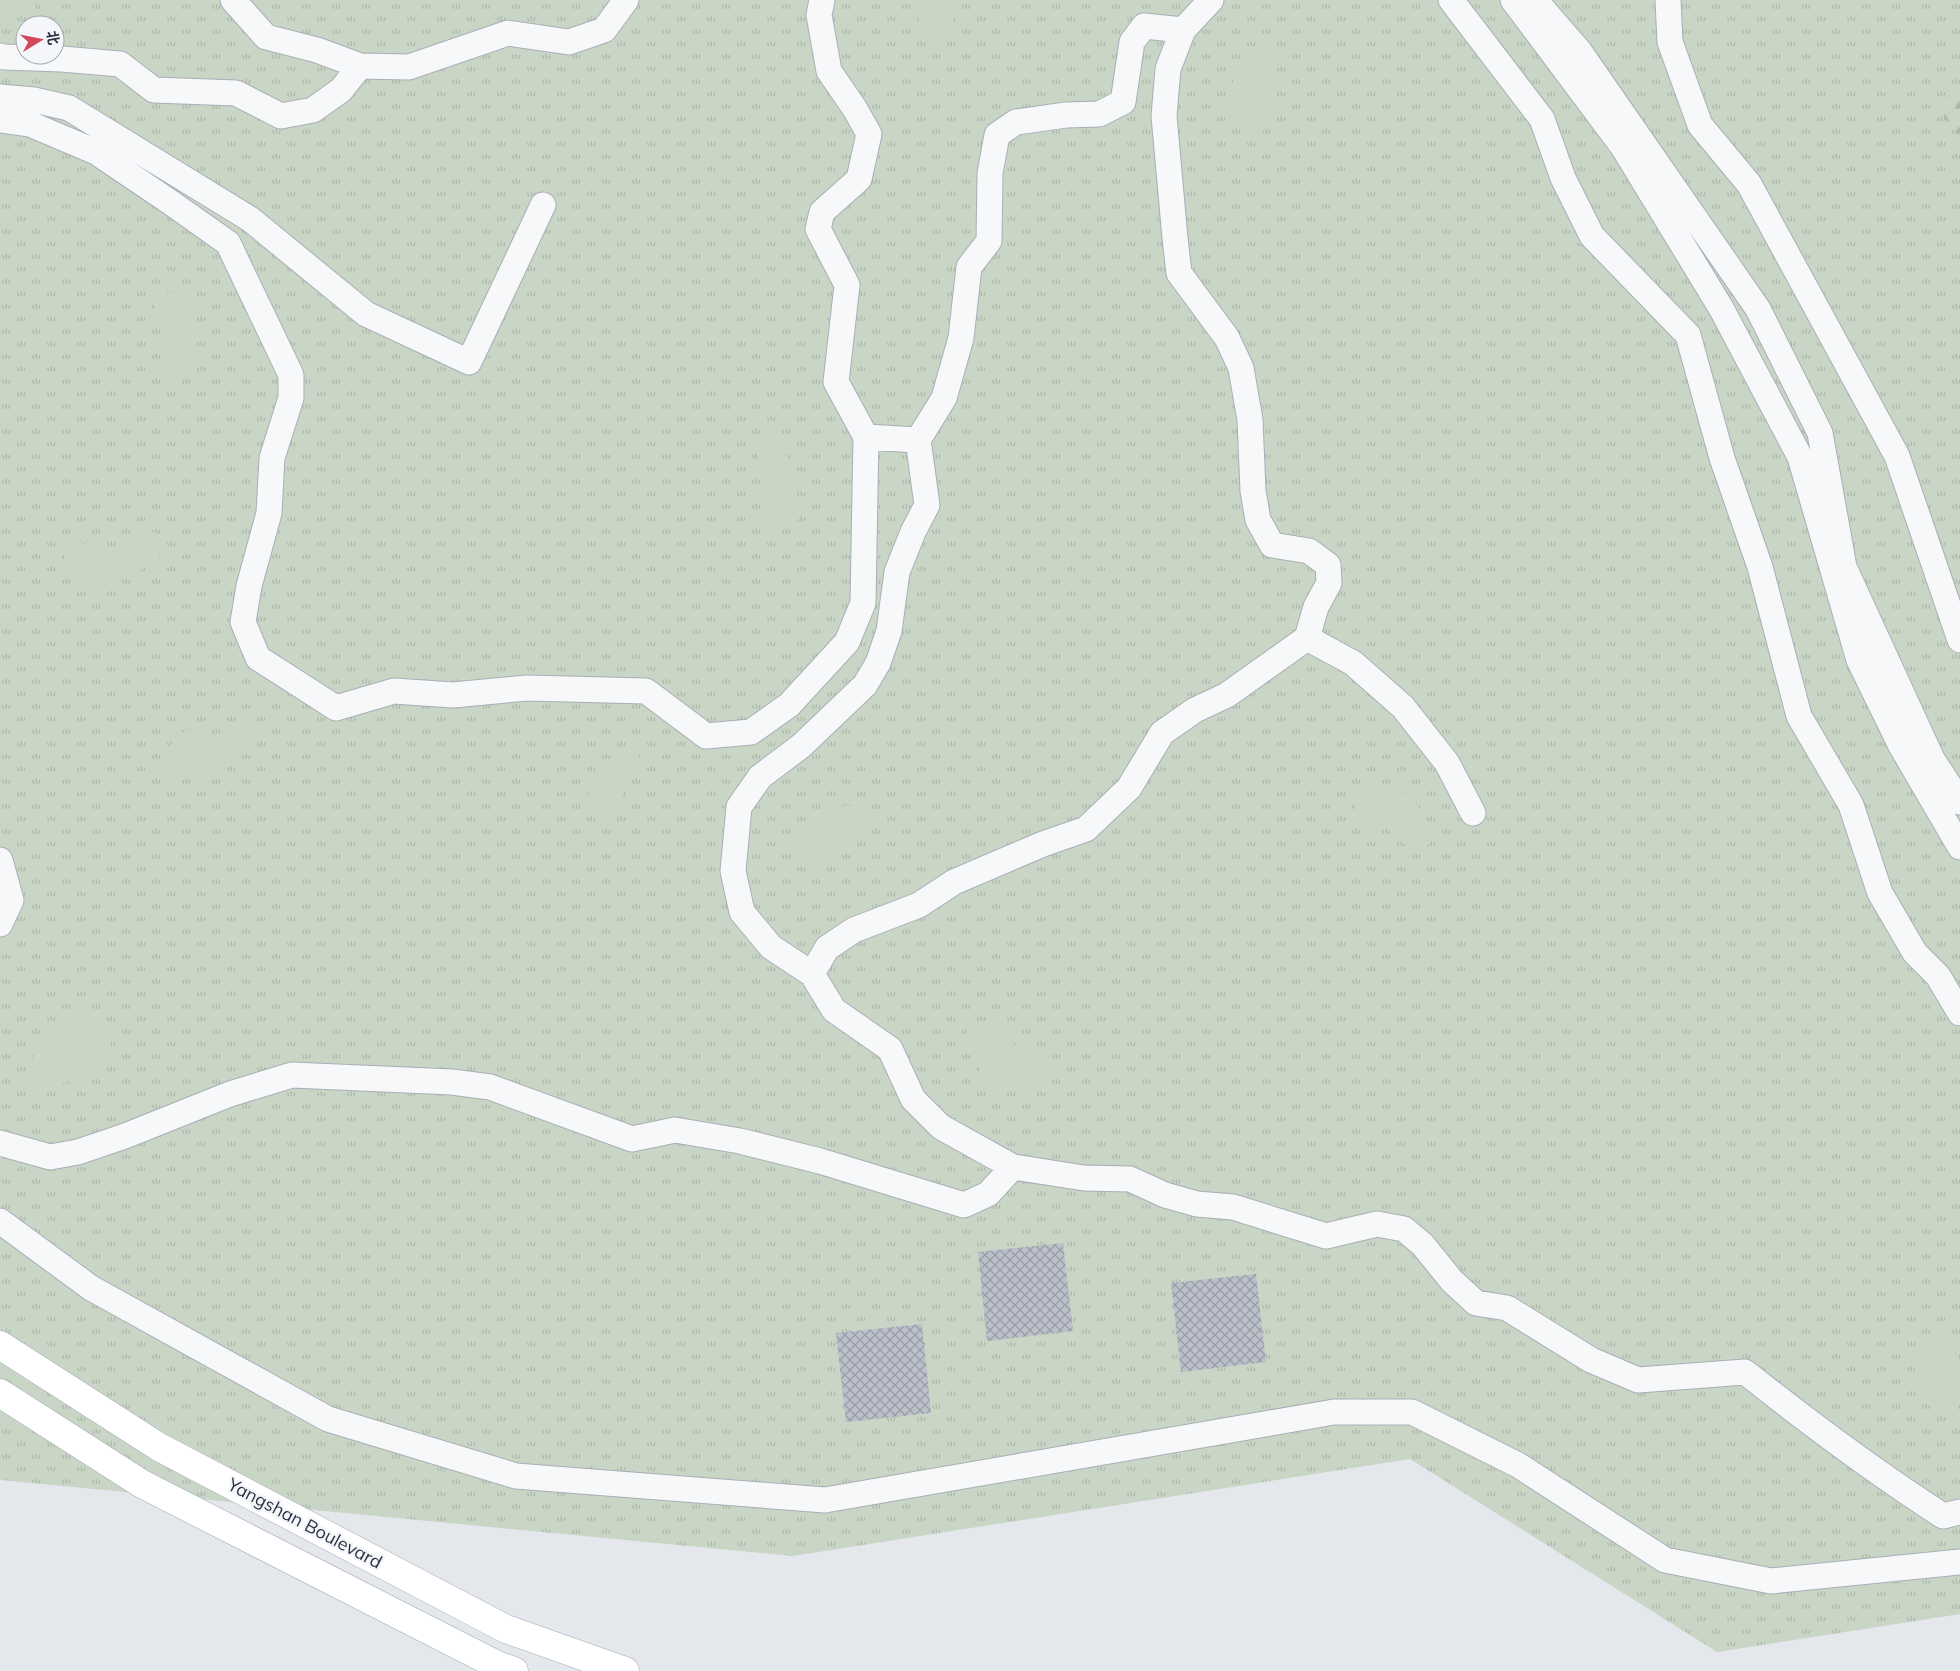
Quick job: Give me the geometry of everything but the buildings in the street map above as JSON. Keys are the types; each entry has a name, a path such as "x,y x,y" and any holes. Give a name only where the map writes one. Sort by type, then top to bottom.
{"main road":[{"name":"Yangshan Boulevard","path":"0,1345 159,1447 506,1629 625,1671"},
{"path":"0,1393 142,1484 497,1665 514,1671"}],"street":[{"path":"233,0 266,37 316,50 360,66 409,67 508,33 570,42 604,30 626,0"},
{"path":"0,120 30,124 96,152 228,243 291,375 291,398 272,458 269,513 249,586 243,622 258,658 336,708 394,691 453,695 527,688 646,691 706,736 751,732 789,705 847,642 863,603 866,437 836,382 847,285 818,229 822,212 859,179 869,134 855,109 829,71 819,15 822,0"},
{"path":"812,974 827,948 854,930 919,905 954,882 1043,844 1086,829 1128,788 1162,734 1195,710 1227,695 1307,638 1316,607 1329,583 1328,565 1309,550 1272,545 1258,520 1253,491 1250,420 1241,368 1227,338 1179,273 1164,116 1168,69 1182,30 1211,0"},
{"path":"1451,0 1542,119 1563,178 1592,236 1688,335 1722,458 1760,567 1799,716 1851,805 1880,893 1915,953 1938,976 1960,1013"},
{"path":"1513,0 1623,147 1721,308 1800,457 1859,660 1901,746 1960,847"},
{"path":"1535,0 1580,52 1758,308 1820,433 1844,567 1932,759 1960,802"},
{"path":"1668,0 1670,42 1700,125 1749,184 1897,456 1960,640"},
{"path":"1182,30 1144,26 1132,42 1123,102 1099,114 1066,115 1016,122 997,135 990,173 989,241 969,267 961,338 944,398 918,440 927,505 913,532 897,572 889,631 878,663 865,685 801,746 760,777 739,807 732,871 742,912 771,947 812,974 834,1010 890,1049 913,1099 941,1126 1013,1167 1084,1178 1130,1180 1165,1195 1197,1204 1233,1207 1326,1236 1377,1224 1404,1230 1423,1245 1452,1281 1476,1303 1507,1308 1592,1360 1638,1380 1745,1372 1842,1445 1935,1511 1943,1516 1960,1512"},
{"path":"0,56 120,64 154,90 236,93 281,116 313,110 341,90 360,66"},
{"path":"0,97 34,100 69,108 250,219 366,314 469,362 543,205"},
{"path":"866,437 918,440"},
{"path":"1307,638 1353,663 1403,707 1447,764 1473,813"},
{"path":"0,860 11,900 0,924"},
{"path":"0,1143 50,1157 78,1152 125,1136 230,1094 292,1075 452,1082 490,1087 632,1139 675,1130 740,1141 820,1161 964,1206 988,1194 1013,1167"},
{"path":"0,1221 91,1288 328,1419 516,1476 825,1500 1334,1412 1412,1412 1518,1465 1665,1560 1771,1581 1960,1562"}],"green space":[{"path":"0,0 1960,0 1960,1614 1717,1652 1410,1459 793,1556 0,1480"},
{"path":"0,0 36,0 35,14 15,15 0,5"},
{"path":"920,0 955,0 955,13 951,23 935,40 920,35"},
{"path":"1269,46 1279,50 1272,121 1260,135 1247,134 1236,128 1227,108 1234,77 1254,55"},
{"path":"1960,94 1960,139 1930,98"},
{"path":"176,290 187,290 198,309 192,330 203,360 181,382 166,377 160,361 165,347 166,336 153,312 156,300"},
{"path":"775,437 785,449 793,483 804,512 794,524 777,527 764,519 757,449 767,438"},
{"path":"153,532 164,539 159,559 135,574 94,588 68,573 63,547 72,538 110,552"},
{"path":"237,720 255,735 247,749 220,767 178,781 159,768 173,741 187,729 200,739 220,733"},
{"path":"628,746 637,749 640,760 621,798 607,810 589,810 588,794 598,781 613,769"},
{"path":"1376,782 1398,788 1414,801 1430,825 1430,844 1411,850 1384,826 1357,817 1355,798 1357,794 1363,788"},
{"path":"846,805 865,812 871,828 859,841 834,859 815,864 807,863 792,855 792,835"},
{"path":"98,1012 107,1027 112,1048 71,1081 45,1087 28,1082 35,1047 76,1016"},
{"path":"985,1021 1001,1028 1016,1048 1052,1068 1045,1090 1026,1093 989,1087 966,1044 967,1025"},
{"path":"1923,1337 1946,1340 1959,1358 1960,1404 1955,1411 1949,1414 1935,1415 1924,1394 1916,1352"}]}
